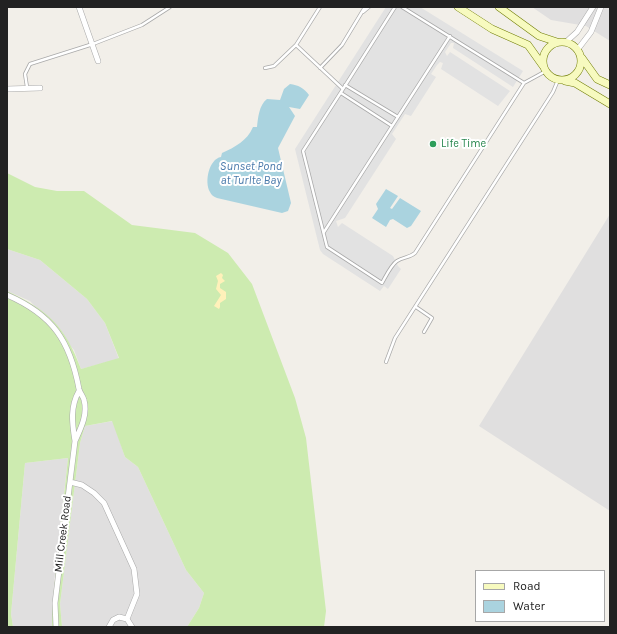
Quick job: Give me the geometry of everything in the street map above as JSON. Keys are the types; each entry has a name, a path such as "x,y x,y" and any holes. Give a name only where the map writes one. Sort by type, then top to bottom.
{"main road":[{"path":"458,7 499,33 528,45 545,69 560,80 575,83 610,104"},
{"path":"499,7 539,36 557,42 566,42 578,49 582,58 597,79 610,85"},
{"path":"545,69 544,56 546,50 557,42"},
{"path":"560,80 569,79 578,73 581,67 582,58"}],"street":[{"path":"79,7 98,61"},
{"path":"566,42 577,32 593,7"},
{"path":"578,49 590,32 601,7"},
{"path":"7,89 27,87 32,90 40,88"},
{"name":"Mill Creek Road","path":"7,295 35,310 48,320 66,344 73,360 79,391 85,407 83,424 75,441 55,602 56,627"},
{"name":"Mill Creek Road","path":"75,441 71,421 75,398 79,391"},
{"path":"70,482 82,485 94,493 104,503 134,569 137,594 127,619"},
{"path":"109,627 116,618 127,619"},
{"path":"127,619 132,627"}],"lane":[{"path":"27,87 25,74 30,64 93,44 142,25 170,7"},
{"path":"265,68 274,66 296,45 320,7"},
{"path":"363,13 365,7"},
{"path":"320,68 342,45 363,13 369,7"},
{"path":"395,7 303,151 327,247 382,283 395,262 402,258 410,257 415,253 524,83 545,69"},
{"path":"402,7 524,83"},
{"path":"324,233 450,36"},
{"path":"296,45 343,89"},
{"path":"386,362 396,338 560,80"},
{"path":"345,85 398,117"},
{"path":"341,93 392,126"},
{"path":"416,307 432,318 424,332"}],"shaded area":[{"path":"386,7 420,7 523,71 513,87 453,48 454,43 451,43 445,52 447,56 450,52 510,91 498,106 441,69 443,63 440,62 431,74 436,77 411,116 405,114 392,134 396,139 345,218 336,221 338,227 342,223 393,256 401,269 388,289 384,286 380,291 323,254 320,250 295,149"},
{"path":"532,7 610,7 610,41 586,26 551,20"},
{"path":"610,214 610,511 479,426"},
{"path":"7,249 40,260 87,299 105,323 119,359 81,369 74,350 30,301 7,291"},
{"path":"113,421 125,457 138,467 186,570 204,593 199,608 187,627 62,627 60,604 80,443 85,426"},
{"path":"68,458 54,583 52,627 13,627 11,614 25,463"}],"green space":[{"path":"7,173 35,187 57,191 84,191 132,225 195,233 228,253 252,284 295,398 306,438 326,611 324,627 187,627 199,608 204,593 186,570 138,467 125,457 112,421 85,426 80,443 60,604 62,627 52,627 52,608 68,458 25,463 11,614 13,627 7,627 7,291 34,305 53,321 68,341 81,369 119,358 105,323 87,299 40,260 7,249"}],"sand":[{"path":"221,273 223,275 222,278 225,281 220,284 220,288 226,292 226,299 220,303 219,309 214,306 221,295 216,289 218,281 216,276"}],"water":[{"name":"Sunset Pond at Turlte Bay","path":"290,84 301,87 309,95 300,109 289,107 295,116 278,148 291,203 288,211 282,213 217,198 210,193 208,188 208,177 213,162 221,157 222,153 244,140 253,127 257,127 259,112 264,102 267,99 280,100 284,89"},
{"path":"386,189 398,196 390,208 392,209 400,198 421,211 411,226 407,228 393,219 390,220 386,227 372,218 378,209 376,204"}],"place":[{"name":"Life Time","path":"433,144"}]}
